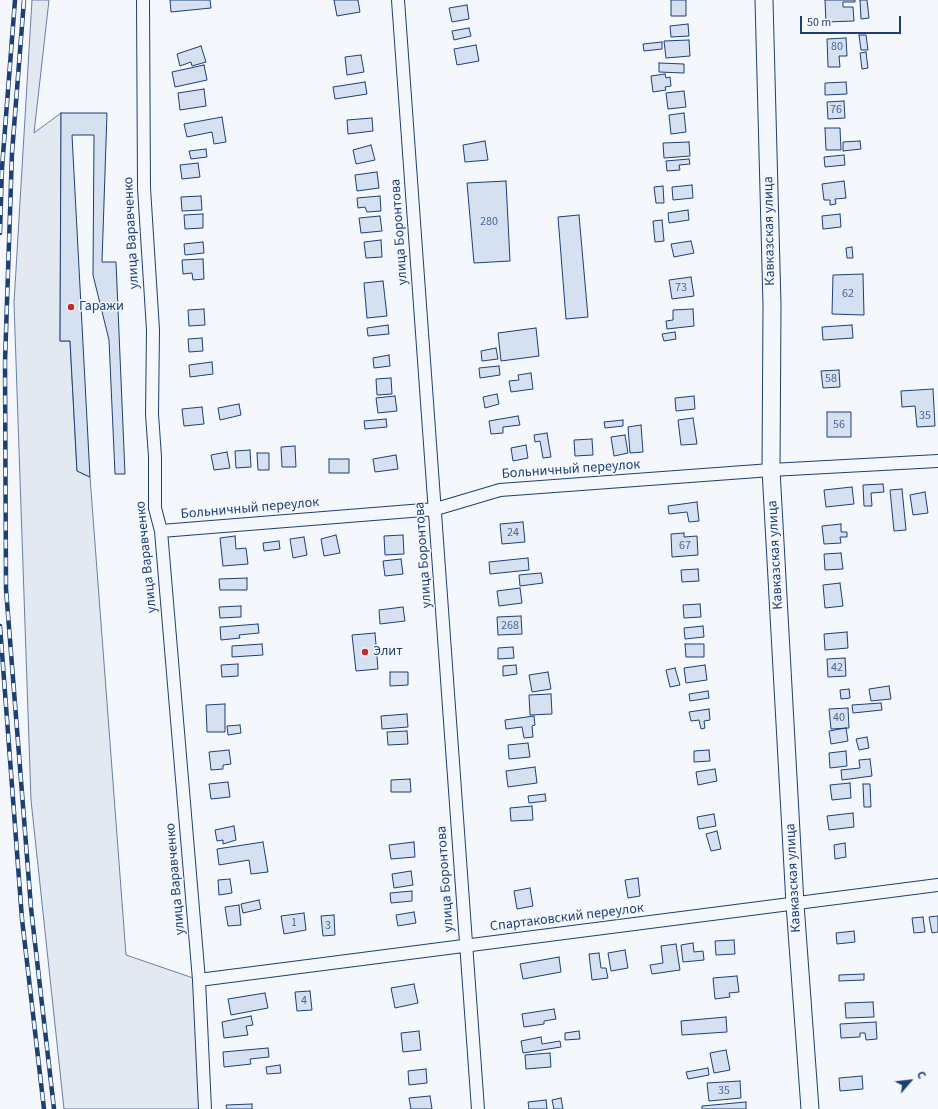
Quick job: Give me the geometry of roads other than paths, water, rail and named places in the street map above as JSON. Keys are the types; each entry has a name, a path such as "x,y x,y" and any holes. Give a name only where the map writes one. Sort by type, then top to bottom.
{"street":[{"name":"улица Варавченко","path":"144,0 144,188 153,330 152,414 155,457 155,508 161,531 199,980 206,1109"},
{"name":"улица Боронтова","path":"398,0 436,509 465,946 478,1109"},
{"name":"Кавказская улица","path":"764,0 772,305 771,470 795,904 810,1109"},
{"name":"Больничный переулок","path":"161,531 436,509 500,490 771,470 938,461"},
{"name":"Спартаковский переулок","path":"199,980 938,885"}],"railway":[{"path":"0,233 2,168 15,0"},
{"path":"24,0 12,153 5,362 6,589 31,908 54,1109"},
{"path":"0,626 22,919 44,1109"}],"place":[{"name":"Гаражи","path":"71,307"},
{"name":"Элит","path":"365,652"}]}
